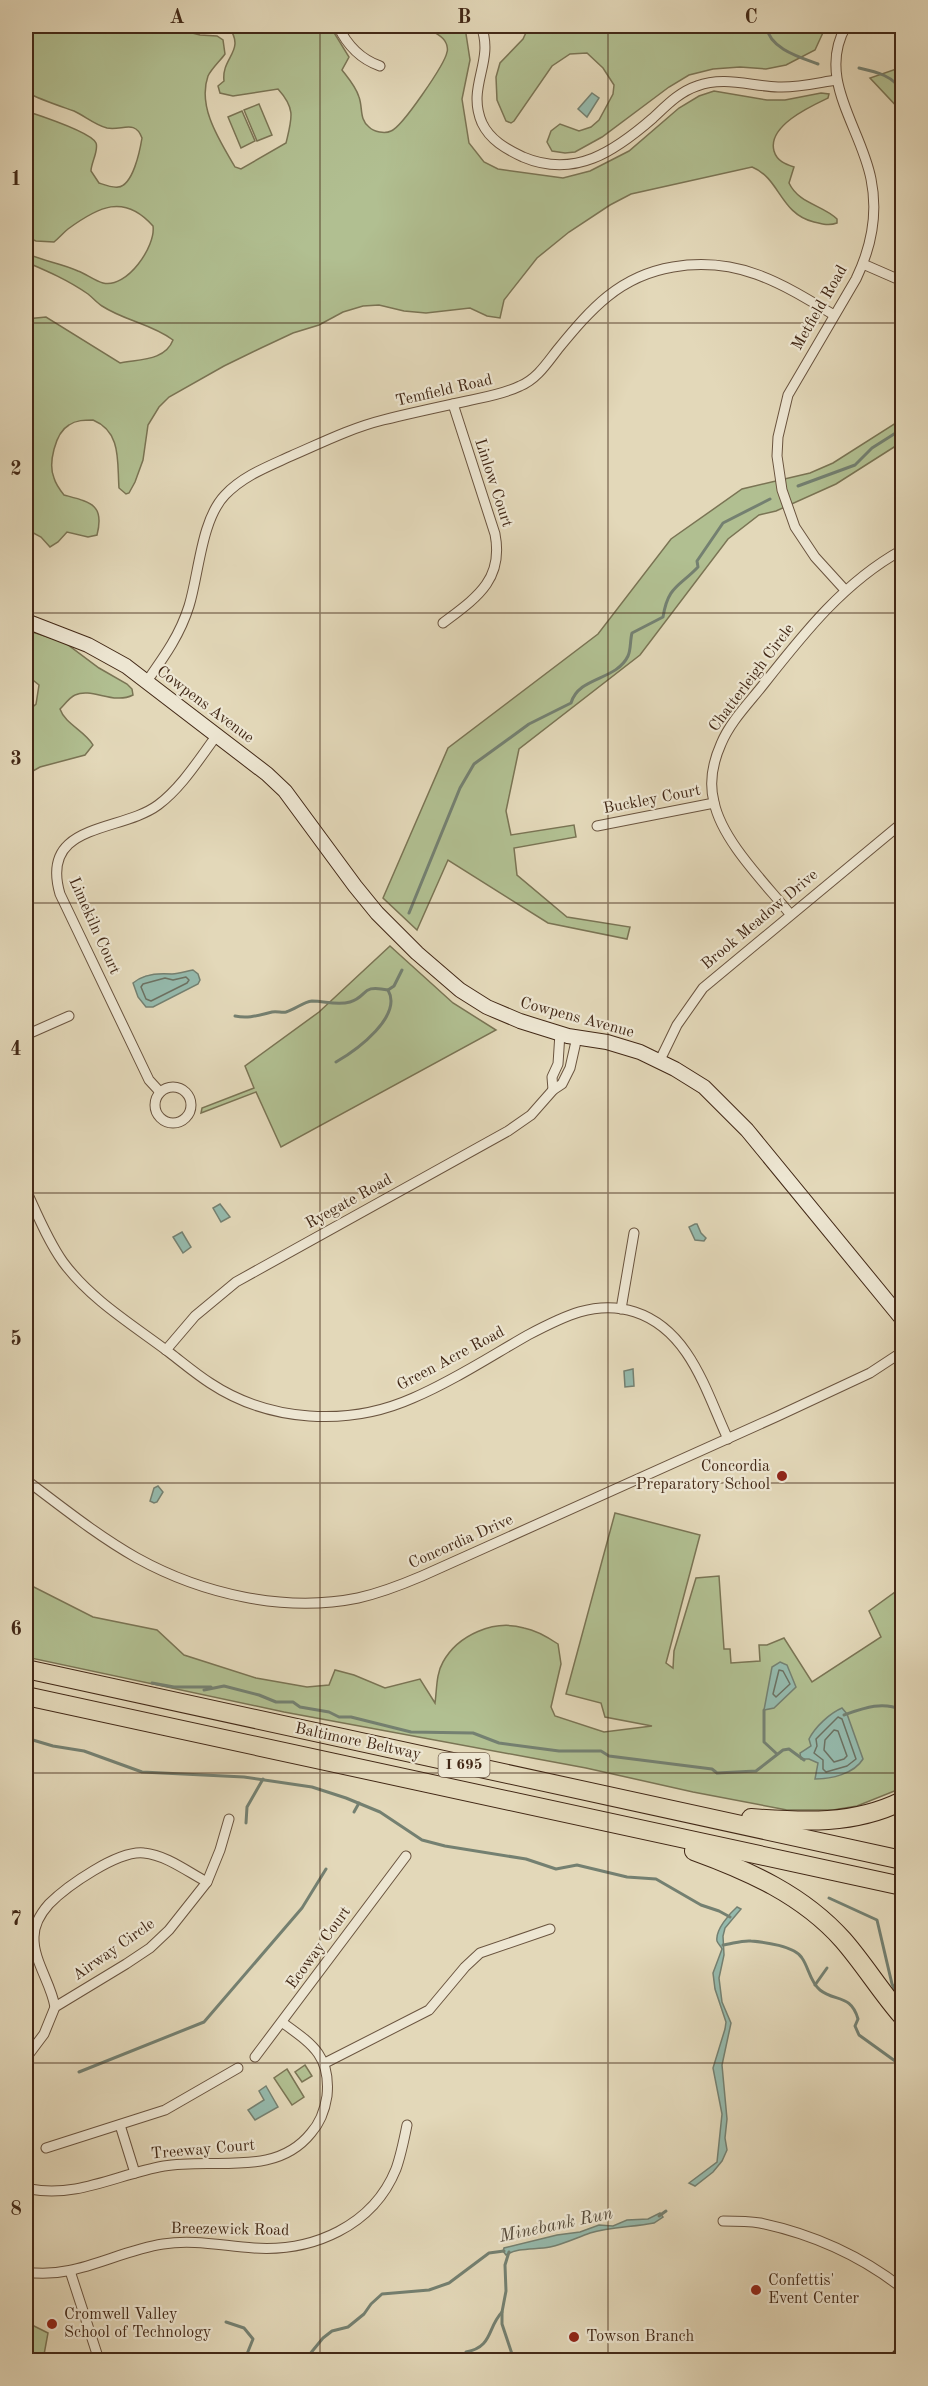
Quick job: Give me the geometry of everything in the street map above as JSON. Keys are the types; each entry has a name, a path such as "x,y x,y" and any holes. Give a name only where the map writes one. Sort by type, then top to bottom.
{"highway":[{"name":"Baltimore Beltway","path":"26,1669 903,1860"},
{"name":"Baltimore Beltway","path":"26,1696 903,1886"},
{"path":"26,1708 245,1744"},
{"path":"684,1813 808,1822 854,1817 877,1812 903,1802"},
{"path":"621,1825 740,1868 792,1896 827,1923 842,1939 903,2016"}],"street":[{"path":"338,26 348,43 361,57 380,66"},
{"path":"481,26 486,40 486,56 476,97 483,123 490,136 501,146 537,163 553,166 593,159 612,150 630,138 680,94 696,86 712,82 733,81 790,87 836,80"},
{"name":"Metfield Road","path":"844,590 815,557 795,527 782,490 777,456 778,437 788,395 863,264 872,226 873,193 864,155 836,80 835,51 846,26"},
{"name":"Temfield Road","path":"147,681 172,646 190,605 208,526 215,509 237,483 254,472 358,428 499,393 526,383 541,370 588,313 600,302 627,283 670,267 704,264 744,269 782,284 834,315"},
{"path":"863,264 903,281"},
{"name":"Linlow Court","path":"443,623 470,602 489,581 495,567 498,549 453,404"},
{"name":"Chatterleigh Circle","path":"790,914 738,850 728,834 714,803 712,780 716,758 731,726 819,615 844,590 903,550"},
{"name":"Cowpens Avenue","path":"26,621 88,645 118,661 267,774 285,791 377,913 447,980 473,999 501,1014 560,1033 624,1047 660,1060 704,1088 736,1117 903,1319"},
{"name":"Limekiln Court","path":"160,1092 149,1080 60,894 56,879 57,865 62,851 83,833 140,814 165,799 217,735"},
{"name":"Buckley Court","path":"597,826 714,803"},
{"name":"Brook Meadow Drive","path":"660,1060 677,1025 703,988 903,823"},
{"path":"26,1035 69,1016"},
{"path":"553,1090 552,1077 558,1064 560,1033"},
{"name":"Ryegate Road","path":"166,1350 195,1316 236,1282 508,1131 531,1115 562,1083 570,1068 577,1037"},
{"path":"176,1087 186,1092 191,1108 185,1119 167,1123 157,1115 154,1103 160,1092 176,1087"},
{"name":"Green Acre Road","path":"26,1190 29,1208 77,1279 100,1300 210,1383 259,1406 292,1414 338,1417 365,1413 413,1398 557,1319 601,1307 621,1308 651,1319 675,1336 692,1362 728,1439"},
{"path":"621,1308 633,1233"},
{"name":"Concordia Drive","path":"26,1480 109,1541 159,1569 220,1591 264,1600 307,1603 356,1598 398,1586 728,1439 870,1373 903,1352"},
{"name":"Airway Circle","path":"207,1882 155,1855 142,1853 111,1861 48,1905 38,1919 33,1934 34,1949 52,1990 55,2007 150,1948 169,1930 207,1882 229,1819"},
{"name":"Ecoway Court","path":"255,2057 283,2023 406,1856"},
{"path":"283,2023 314,2047 325,2063 426,2012 480,1953 550,1929"},
{"path":"26,2058 44,2034 55,2007"},
{"name":"Treeway Court","path":"27,2188 48,2193 61,2192 100,2185 167,2165 255,2163 273,2159 297,2148 315,2128 322,2115 328,2088 325,2063"},
{"path":"46,2148 175,2105 238,2068"},
{"path":"120,2125 135,2173"},
{"name":"Breezewick Road","path":"26,2272 46,2274 70,2271 164,2244 198,2242 270,2249 299,2246 329,2236 366,2214 383,2194 395,2170 407,2125"},
{"path":"723,2221 758,2223 825,2243 870,2265 903,2288"},
{"path":"70,2271 99,2361"},
{"path":"897,2361 903,2353"}],"green space":[{"path":"26,26 165,26 200,35 217,36 223,40 225,54 208,76 205,100 217,135 235,167 241,169 286,143 291,114 288,102 278,89 233,96 220,93 218,86 224,81 224,73 235,42 228,26 330,26 349,57 342,70 358,93 366,124 371,129 389,132 404,119 413,107 447,52 446,44 441,37 420,26 462,26 466,34 470,60 462,99 469,143 484,162 498,169 563,178 590,171 629,151 679,108 699,96 714,91 767,100 829,94 828,98 784,125 777,133 774,151 779,160 794,167 789,183 793,190 805,200 831,214 837,219 837,223 823,224 803,218 787,204 769,179 752,167 631,194 569,232 537,258 504,300 500,318 487,316 470,308 426,313 379,305 363,306 343,312 319,325 293,333 261,348 169,397 159,407 148,425 143,460 135,482 126,494 119,488 118,458 109,432 93,420 75,422 64,429 60,435 52,457 52,472 64,495 88,503 97,511 99,525 97,535 88,537 67,532 50,547 41,537 26,529 28,413 26,319 46,317 120,363 143,360 158,355 169,347 173,340 156,330 111,311 73,284 26,262 26,253 72,268 100,282 112,283 130,273 138,264 150,244 153,226 132,209 111,207 79,221 54,242 36,241 26,237 26,111 64,124 92,139 97,146 91,171 99,183 109,186 118,187 128,181 135,167 142,138 139,132 132,127 113,129 103,127 74,111 26,92"},
{"path":"529,26 826,26 815,50 786,65 766,69 740,67 713,69 689,75 669,87 602,137 575,152 565,153 552,151 547,142 551,131 560,124 579,131 591,127 599,120 613,94 614,85 603,68 587,53 570,54 552,66 514,121 511,123 506,121 497,100 496,77 500,63 523,39"},
{"path":"902,67 902,112 870,78"},
{"path":"259,104 272,135 257,141 244,110"},
{"path":"242,111 255,141 241,148 228,117"},
{"path":"902,419 902,442 836,484 776,511 759,515 728,539 640,655 519,749 506,811 511,835 574,825 576,837 514,848 517,875 567,917 630,927 627,939 548,923 448,860 417,930 383,898 448,748 598,634 671,539 742,489 810,473 833,463"},
{"path":"26,630 64,642 99,668 127,684 132,689 133,695 118,698 82,693 71,697 60,709 66,719 93,745 85,755 40,767 26,775 26,713 36,704 39,685 34,681 26,680"},
{"path":"390,946 453,1003 496,1030 281,1147 256,1092 201,1113 202,1108 254,1088 245,1066 319,1012"},
{"path":"615,1513 700,1535 666,1663 673,1668 674,1651 696,1578 719,1576 724,1649 730,1649 731,1663 760,1661 759,1645 767,1645 784,1638 812,1682 881,1637 869,1611 902,1587 902,1788 857,1806 833,1810 787,1810 586,1768 284,1712 26,1657 26,1583 93,1617 157,1630 184,1655 256,1678 307,1687 329,1685 335,1670 385,1688 420,1679 435,1703 441,1667 458,1644 467,1637 489,1628 513,1626 533,1630 558,1644 561,1664 551,1707 555,1716 604,1732 652,1726 605,1717 601,1703 566,1694"},
{"path":"305,2065 312,2076 302,2082 295,2072"},
{"path":"287,2069 304,2097 292,2105 274,2078"},
{"path":"26,2322 48,2333 43,2360 26,2360"}],"water":[{"path":"592,93 599,98 587,117 578,109"},
{"path":"193,970 198,974 200,980 198,984 153,1007 146,1007 138,997 133,983 152,974 175,974"},
{"path":"220,1204 230,1217 221,1222 213,1208"},
{"path":"695,1224 706,1238 704,1241 695,1240 689,1227"},
{"path":"182,1232 191,1247 183,1253 173,1237"},
{"path":"633,1369 634,1386 625,1387 624,1371"},
{"path":"158,1486 163,1492 154,1503 150,1501 154,1488"},
{"path":"780,1662 787,1665 796,1687 774,1708 764,1710 772,1667"},
{"path":"842,1708 847,1714 863,1759 842,1775 815,1779 818,1763 809,1759 801,1759 800,1753 811,1746 809,1739 819,1725"},
{"path":"737,1907 741,1909 725,1928 724,1955 719,1978 722,2002 731,2023 722,2065 727,2119 725,2138 727,2150 713,2172 695,2186 689,2183 717,2162 722,2114 713,2068 726,2022 715,1989 713,1973 722,1949 717,1941 718,1932 727,1917"},
{"path":"266,2086 278,2107 255,2120 248,2110 264,2100 259,2091"},
{"name":"Minebank Run","path":"660,2213 663,2217 654,2223 598,2231 550,2247 511,2252 506,2255 503,2251 504,2248 557,2235 580,2232 599,2225 613,2226 627,2220 648,2219"}],"waterway":[{"path":"766,26 773,41 779,46 794,55 818,64"},
{"path":"859,68 890,78 902,92"},
{"path":"798,486 855,465 872,448 902,429"},
{"path":"409,913 460,788 474,764 529,724 571,703 575,694 582,688 622,664 629,654 632,633 663,617 671,593 698,567 697,561 723,523 770,499"},
{"path":"235,1016 249,1017 272,1012 286,1012 312,1001 350,1002 373,988 388,990 394,986 402,970"},
{"path":"336,1062 366,1041 384,1021 391,1000 388,990"},
{"path":"152,1683 174,1687 211,1687"},
{"path":"204,1690 224,1686 276,1702 293,1702 300,1707 329,1712 339,1717 351,1717 411,1732 473,1733 499,1743 559,1751 601,1751 609,1756 712,1769 717,1773 756,1771 783,1750 789,1749 804,1760"},
{"name":"Minebank Run","path":"844,1715 880,1706 902,1710"},
{"path":"764,1710 764,1742 777,1754"},
{"path":"26,1738 53,1746 84,1751 142,1772 244,1777 312,1787 380,1812 422,1840 526,1859 556,1869 577,1865 627,1877 656,1879 701,1905 730,1917"},
{"path":"246,1823 247,1807 263,1779"},
{"path":"354,1812 359,1803"},
{"path":"79,2072 204,2022 302,1908 326,1869"},
{"path":"829,1898 877,1920 892,1984 902,2003"},
{"path":"723,1945 744,1941 779,1945 793,1950 802,1958 820,1990 847,2002 855,2011 858,2019 855,2026 859,2035 902,2066"},
{"path":"815,1985 827,1968"},
{"name":"Minebank Run","path":"659,2216 666,2211"},
{"name":"Minebank Run","path":"305,2360 323,2338 332,2331 348,2327 364,2314 382,2294 429,2290 449,2283 489,2253 504,2251"},
{"path":"509,2252 505,2265 506,2291 502,2324 514,2360"},
{"path":"466,2352 481,2346 502,2312"},
{"path":"226,2322 244,2328 253,2339 247,2354 248,2360"}],"place":[{"name":"Concordia Preparatory School","path":"782,1476"},
{"name":"Confettis' Event Center","path":"756,2290"},
{"name":"Cromwell Valley School of Technology","path":"52,2324"},
{"name":"Towson Branch","path":"574,2337"}]}
